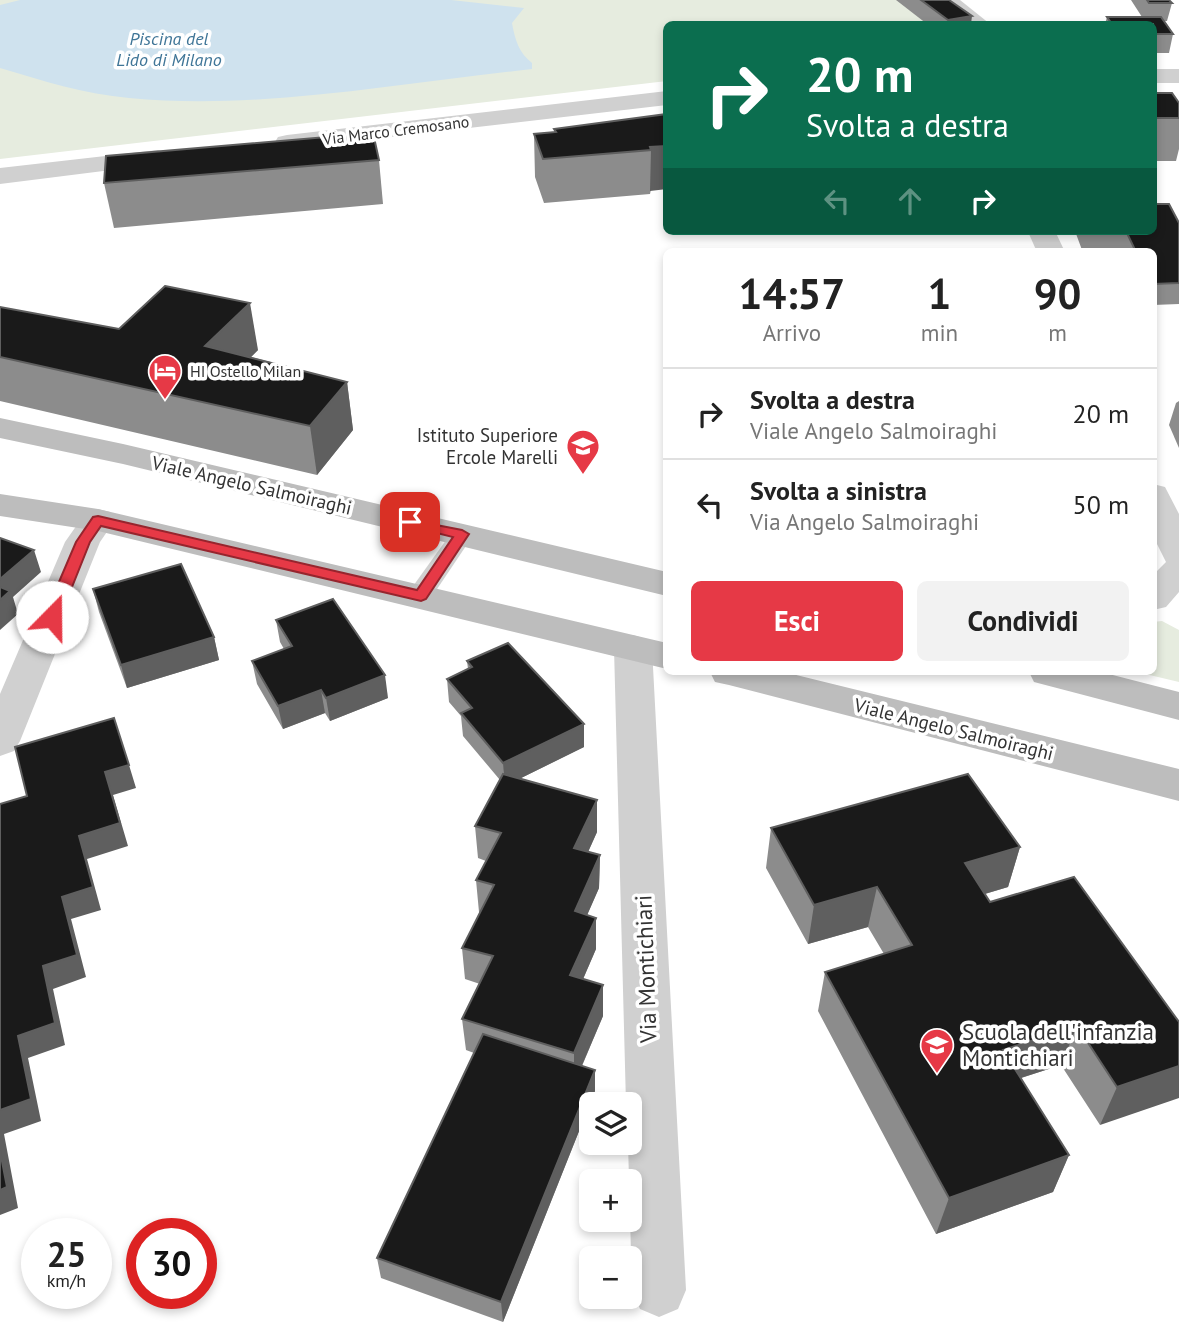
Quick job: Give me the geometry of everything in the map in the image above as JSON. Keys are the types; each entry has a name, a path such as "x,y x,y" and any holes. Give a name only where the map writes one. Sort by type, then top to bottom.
{"street":[{"path":"946,0 975,21"},
{"path":"1157,76 1179,76"},
{"name":"Via Marco Cremosano","path":"258,146 663,98"},
{"path":"0,176 177,155"},
{"name":"Viale Angelo Salmoiraghi","path":"0,428 663,583"},
{"path":"1157,503 1179,555"},
{"path":"0,505 98,520 650,652"},
{"path":"0,741 83,542 98,520"},
{"path":"1157,594 1179,570"},
{"name":"Via Montichiari","path":"650,652 659,1290"},
{"name":"Viale Angelo Salmoiraghi","path":"741,675 1179,785"},
{"path":"1074,675 1179,706"}],"lane":[{"path":"421,596 462,534"}],"shaded area":[{"path":"0,0 922,0 951,21 663,21 663,81 0,159"},
{"path":"1162,621 1179,630 1179,682 1150,675 1157,675 1157,622"}],"water":[{"name":"Piscina del Lido di Milano","path":"20,0 451,0 524,8 512,23 518,46 532,63 532,69 274,98 177,101 113,96 0,68 0,5"}],"building":[{"path":"921,0 949,0 972,16 948,20"},
{"path":"1147,0 1169,0 1172,3 1149,3"},
{"path":"1107,17 1161,17 1173,34 1157,34 1157,21 1110,21"},
{"path":"1157,93 1172,93 1179,103 1179,118 1157,118"},
{"path":"663,115 663,146 650,147 651,150 543,159 534,134 556,132 554,129"},
{"path":"373,133 379,160 104,183 106,156"},
{"path":"1157,204 1169,204 1179,223 1179,283 1157,284 1157,248 1134,248 1128,235 1157,235"},
{"path":"165,286 250,303 205,346 347,382 310,426 0,357 0,307 119,329"},
{"path":"0,538 34,550 0,579"},
{"path":"181,564 214,637 121,665 93,589"},
{"path":"0,587 10,591 0,600"},
{"path":"333,599 385,675 326,698 321,690 278,706 252,661 292,646 276,620"},
{"path":"508,643 584,724 503,763 461,713 472,708 447,679 472,667 467,661"},
{"path":"114,718 129,765 105,772 120,823 79,836 93,887 62,897 77,955 43,966 55,1023 18,1036 31,1099 0,1110 0,804 27,796 15,747"},
{"path":"503,774 597,800 574,848 600,855 575,911 596,918 570,975 603,985 574,1053 462,1019 493,956 462,948 494,885 476,880 501,833 475,826"},
{"path":"968,774 1020,847 965,863 990,902 1074,877 1179,1022 1179,1066 1117,1087 1077,1026 1003,1050 1069,1155 949,1198 825,972 912,945 877,887 814,905 771,828"},
{"path":"483,1034 595,1070 586,1092 579,1092 579,1109 501,1302 377,1258"},
{"path":"0,1151 7,1187 0,1190"}],"place":[{"name":"HI Ostello Milan","path":"165,401"},
{"name":"Istituto Superiore Ercole Marelli","path":"583,476"},
{"name":"Scuola dell'infanzia Montichiari","path":"937,1075"}],"route":[{"path":"52,617 83,542 98,520 421,596 462,534 410,522"}]}
